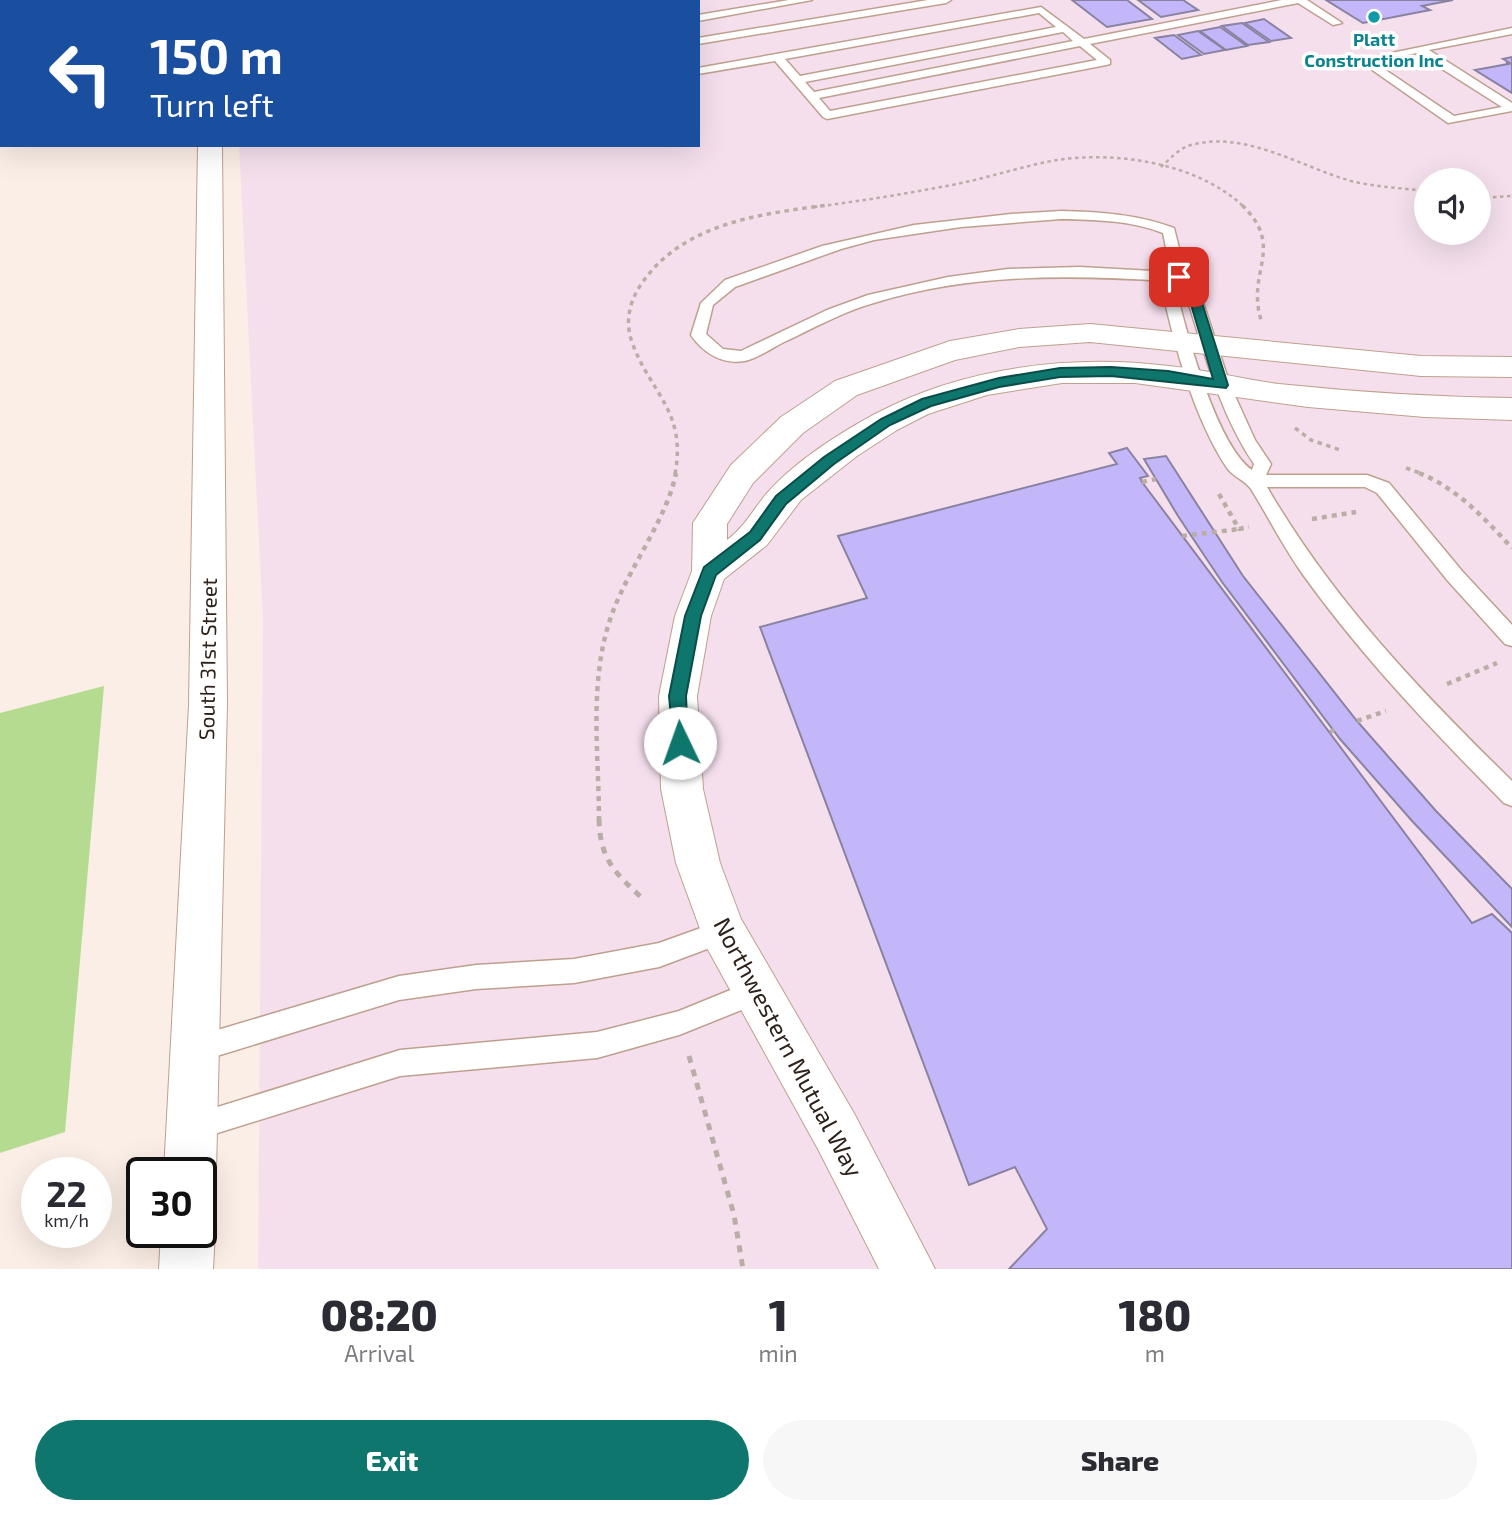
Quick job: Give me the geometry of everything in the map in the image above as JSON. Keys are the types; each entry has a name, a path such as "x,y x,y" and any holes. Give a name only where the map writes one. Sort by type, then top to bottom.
{"street":[{"name":"South 31st Street","path":"190,1157 208,705 210,147"},
{"name":"Northwestern Mutual Way","path":"908,1269 837,1133 723,932 698,863 682,789 678,696 693,616 709,571 710,523 742,474 792,425 846,388 950,351 1019,338 1090,334 1421,366 1512,366"},
{"path":"709,571 755,536 781,500 829,461 886,422 926,403 999,383 1060,373 1111,371 1277,394 1418,407 1512,409"},
{"path":"186,1269 187,1248"}],"lane":[{"path":"700,18 807,0"},
{"path":"700,41 946,0"},
{"path":"778,57 827,115 1106,62 1029,0"},
{"path":"811,96 1299,0 1337,23"},
{"path":"700,71 1041,10"},
{"path":"798,80 1064,29"},
{"path":"1419,49 1512,108 1452,120 1363,60 1419,49 1512,31"},
{"path":"1179,277 1080,271 1008,273 948,281 873,298 832,313 743,356 719,354 698,335 702,309 727,285 846,243 922,228 991,219 1065,216 1136,218 1158,224 1169,231 1179,277 1192,290 1194,342 1208,383 1263,464 1255,481"},
{"path":"1179,277 1169,289 1194,342 1208,383 1213,425 1235,467 1255,481 1277,523 1336,606 1414,699 1512,796"},
{"path":"1255,481 1367,481 1383,488 1455,576 1512,638"},
{"path":"194,1051 398,988 476,977 574,971 659,955 723,932"},
{"path":"191,1129 400,1063 597,1045 679,1023 755,992"}],"path":[{"path":"1161,167 1176,152 1190,145 1225,143 1262,151 1370,185 1414,190"},
{"path":"1491,199 1512,196"},
{"path":"1142,482 1156,479"},
{"path":"1310,519 1398,506"},
{"path":"1182,536 1239,529"},
{"path":"1436,689 1499,662"},
{"path":"1357,722 1390,710"},
{"path":"689,1056 696,1095 741,1242 743,1269"}],"shaded area":[{"path":"700,0 1512,0 1512,1269 258,1269 263,619 239,147 700,147"}],"green space":[{"path":"104,686 65,1132 0,1153 0,713"}],"building":[{"path":"1072,0 1127,0 1152,19 1107,27"},
{"path":"1138,0 1183,0 1198,10 1161,17"},
{"name":"Platt Construction Inc","path":"1326,0 1453,0 1422,6 1430,10 1363,23"},
{"path":"1264,19 1291,38 1271,41 1245,23"},
{"path":"1242,23 1269,42 1248,45 1222,26"},
{"path":"1220,27 1247,46 1226,50 1200,31"},
{"path":"1198,31 1225,50 1204,54 1178,35"},
{"path":"1174,35 1201,55 1182,59 1155,38"},
{"path":"1512,57 1512,93 1475,70 1508,64 1506,63 1510,63 1503,59"},
{"path":"1127,448 1148,476 1140,478 1142,482 1472,923 1492,914 1512,933 1512,1269 1009,1269 1047,1229 1015,1167 969,1185 760,627 867,598 838,536 1117,464 1109,453"},
{"path":"1166,456 1243,576 1357,721 1436,811 1512,889 1512,927 1413,822 1340,739 1222,582 1144,459"}],"place":[{"name":"Platt Construction Inc","path":"1374,17"}],"route":[{"path":"680,743 678,696 693,616 709,571 755,536 781,500 829,461 886,422 926,403 999,383 1060,373 1111,371 1168,376 1222,385 1192,290 1179,277"}]}
